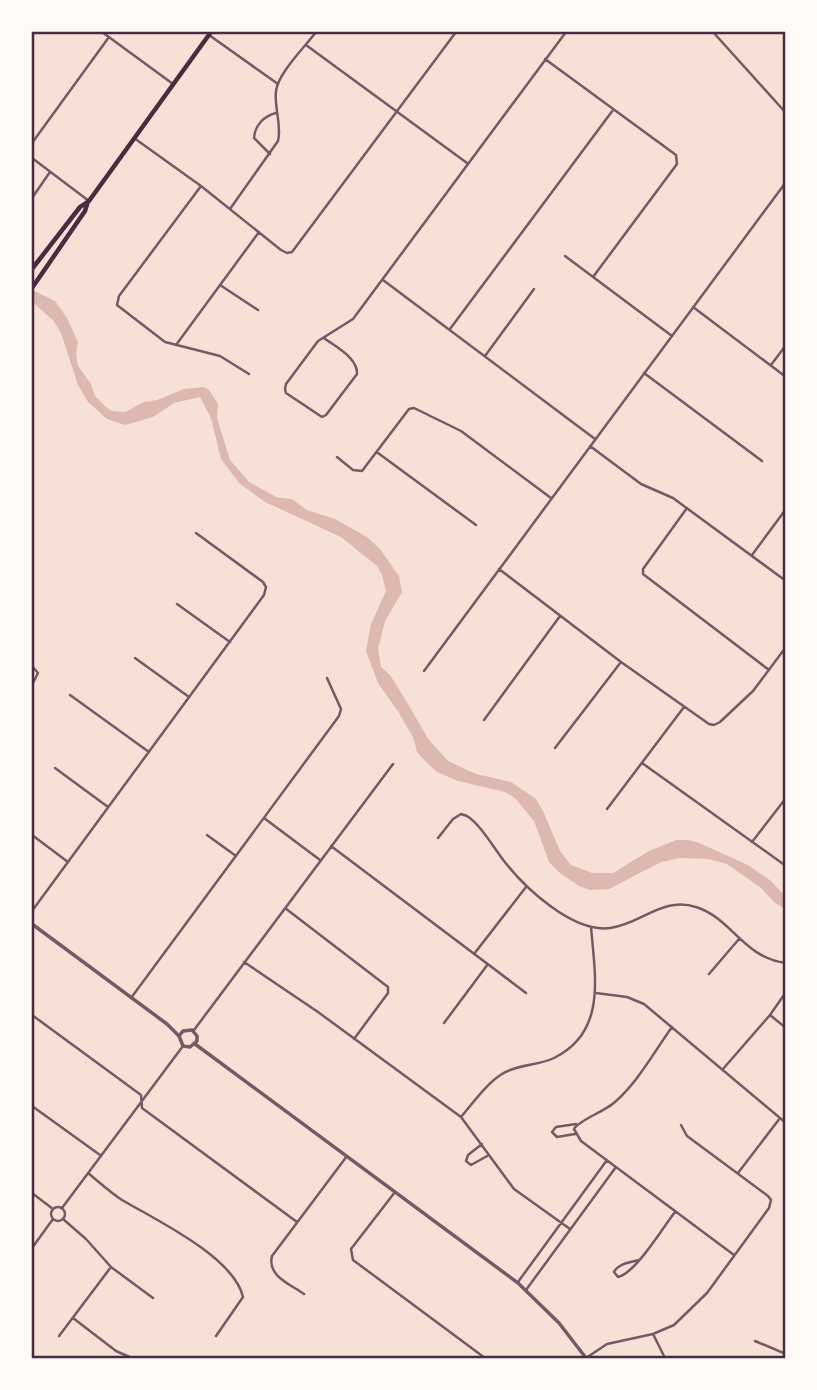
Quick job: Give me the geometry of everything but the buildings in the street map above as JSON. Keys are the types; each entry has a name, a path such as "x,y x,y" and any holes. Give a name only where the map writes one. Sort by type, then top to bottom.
{"main road":[{"path":"32,288 85,211 89,201 210,33"},
{"path":"32,269 80,207 89,201"}],"street":[{"path":"102,32 173,84"},
{"path":"230,209 270,154 280,133 276,113 278,83 316,32"},
{"path":"134,138 287,253 295,249 456,32"},
{"path":"324,338 354,362 357,374 322,417 286,393 285,388 318,341 352,321 566,32"},
{"path":"713,32 786,113"},
{"path":"210,33 278,83"},
{"path":"32,143 108,37"},
{"path":"306,45 468,163"},
{"path":"545,59 678,159 677,164 593,277"},
{"path":"450,330 614,110"},
{"path":"270,154 254,138 255,132 266,117 276,113"},
{"path":"32,158 89,201"},
{"path":"32,198 50,172"},
{"path":"424,671 786,182"},
{"path":"201,186 117,300 121,309 165,342 220,356 249,374"},
{"path":"176,345 259,232"},
{"path":"565,256 672,336"},
{"path":"383,280 595,439"},
{"path":"220,285 258,310"},
{"path":"485,356 534,289"},
{"path":"693,307 786,377"},
{"path":"771,366 786,345"},
{"path":"644,373 762,461"},
{"path":"337,457 353,470 362,471 409,410 414,408 460,431 551,498"},
{"path":"590,446 641,484 673,498 786,580"},
{"path":"377,453 476,525"},
{"path":"687,508 643,569 643,574 769,670"},
{"path":"752,555 786,509"},
{"path":"32,911 264,595 266,587 263,582 196,533"},
{"path":"499,569 621,662 709,724 720,722 752,691 786,647"},
{"path":"177,604 230,642"},
{"path":"484,720 560,616"},
{"path":"135,658 189,697"},
{"path":"555,748 621,662"},
{"path":"32,666 38,673 32,685"},
{"path":"131,998 339,716 341,709 327,678"},
{"path":"70,695 149,752"},
{"path":"607,809 684,707"},
{"path":"642,763 786,866"},
{"path":"193,1031 393,764"},
{"path":"55,768 108,807"},
{"path":"752,842 786,798"},
{"path":"438,838 453,819 461,814 467,816 526,887 570,919 591,928 610,928 669,904 684,904 712,914 762,957 786,963"},
{"path":"264,818 320,860"},
{"path":"32,835 68,862"},
{"path":"207,835 236,856"},
{"path":"331,846 526,993"},
{"path":"474,954 526,887"},
{"path":"284,908 388,987 388,993 354,1039"},
{"path":"32,924 181,1034 183,1045 62,1208"},
{"path":"461,1118 502,1073 556,1057 570,1047 589,1022 594,1011 596,993 591,928"},
{"path":"709,974 739,938"},
{"path":"244,962 461,1118 514,1189 570,1229"},
{"path":"444,1023 488,964"},
{"path":"723,1069 770,1015 786,992"},
{"path":"596,993 627,997 644,1004 786,1124"},
{"path":"32,1015 141,1095 142,1108 297,1222"},
{"path":"770,1015 786,1028"},
{"path":"575,1134 557,1137 552,1130 578,1123 605,1111 617,1100 672,1027"},
{"path":"181,1034 186,1030 193,1031 197,1036 195,1044 190,1047 183,1045"},
{"path":"195,1044 518,1283 559,1323 586,1358 607,1343 653,1334 674,1325 694,1308 769,1208 771,1200 768,1196 687,1136 681,1125"},
{"path":"32,1106 101,1155"},
{"path":"738,1173 780,1118"},
{"path":"578,1123 574,1129 575,1134 734,1255"},
{"path":"482,1144 465,1159 468,1164 471,1165 489,1155"},
{"path":"304,1294 274,1273 270,1264 272,1256 346,1156"},
{"path":"518,1283 607,1160"},
{"path":"526,1290 616,1167"},
{"path":"88,1173 119,1198 183,1235 229,1270 243,1297 216,1336"},
{"path":"395,1192 351,1249 350,1255 353,1260 485,1359"},
{"path":"32,1193 53,1209"},
{"path":"53,1219 51,1214 57,1206 65,1213 63,1219"},
{"path":"639,1260 623,1264 614,1272 623,1276 639,1260 675,1212"},
{"path":"53,1219 63,1219"},
{"path":"32,1248 53,1219"},
{"path":"63,1219 86,1239 111,1267 153,1298"},
{"path":"59,1336 111,1267"},
{"path":"73,1318 126,1358 132,1359"},
{"path":"653,1334 665,1359"},
{"path":"755,1341 786,1354"}],"shaded area":[{"path":"32,290 55,301 67,318 78,342 78,366 91,384 95,396 107,408 125,412 144,402 157,400 184,389 204,387 218,404 217,418 230,460 249,482 276,497 292,499 307,510 335,519 367,537 380,549 399,576 402,592 385,621 378,649 381,667 390,675 429,740 448,761 476,774 511,782 536,799 560,851 571,865 592,873 613,873 649,851 676,840 688,840 748,865 771,881 785,896 785,909 727,864 708,859 680,858 661,862 609,889 590,890 579,886 549,862 534,821 515,798 505,792 458,781 437,772 417,752 413,737 378,683 366,651 371,624 386,591 377,566 341,537 265,502 239,483 221,459 211,418 200,397 174,403 153,417 125,425 107,419 88,402 78,385 61,333 53,320 32,302"}]}
